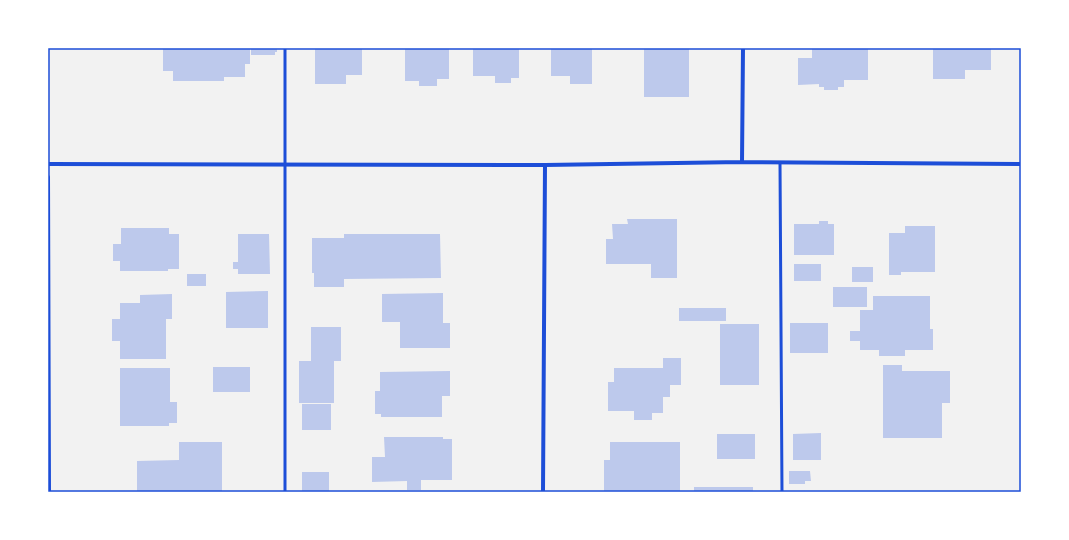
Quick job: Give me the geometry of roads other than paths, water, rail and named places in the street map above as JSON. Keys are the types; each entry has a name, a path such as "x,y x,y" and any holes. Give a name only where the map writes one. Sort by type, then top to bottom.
{"street":[{"path":"742,162 743,48"},
{"path":"48,164 544,165 742,162 1021,164"},
{"path":"543,492 544,165"},
{"path":"48,176 49,492"}],"lane":[{"path":"285,48 285,492"},
{"path":"780,163 782,492"}]}
